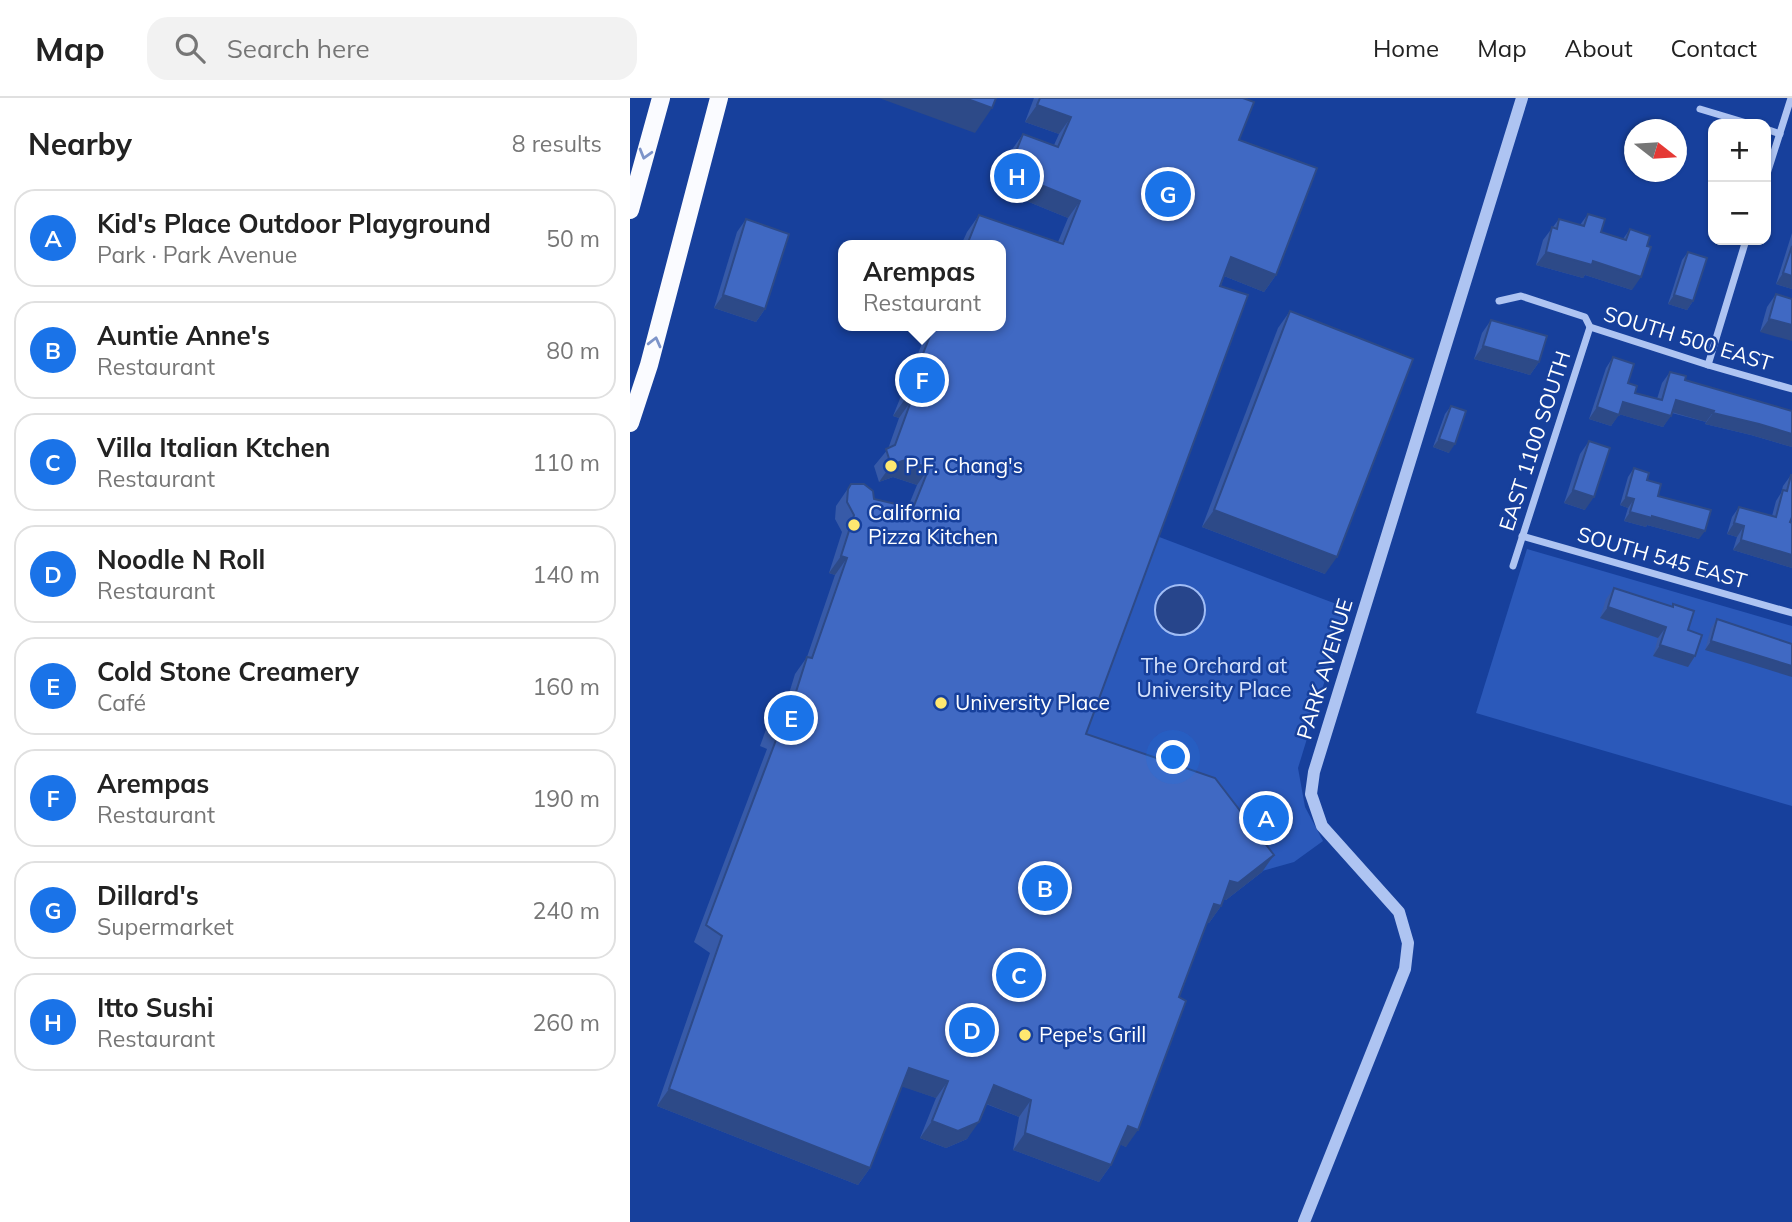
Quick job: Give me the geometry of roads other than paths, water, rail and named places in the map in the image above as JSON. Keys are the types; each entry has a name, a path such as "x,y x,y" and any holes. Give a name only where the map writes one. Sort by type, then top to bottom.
{"main road":[{"path":"630,210 661,98"},
{"path":"630,423 649,365 719,98"}],"street":[{"name":"PARK AVENUE","path":"1304,1222 1405,969 1408,943 1399,912 1322,826 1311,794 1314,772 1522,98"},
{"path":"1771,162 1791,98"},
{"path":"1700,109 1733,119"},
{"path":"1771,131 1780,134"},
{"path":"1709,365 1745,245"},
{"name":"SOUTH 500 EAST","path":"1499,301 1521,296 1585,317 1590,327 1792,389"},
{"name":"EAST 1100 SOUTH","path":"1513,566 1590,327"},
{"name":"SOUTH 545 EAST","path":"1522,536 1792,613"}],"place":[{"name":"Itto Sushi","path":"1017,176"},
{"name":"Dillard's","path":"1168,194"},
{"name":"Arempas","path":"922,380"},
{"name":"P.F. Chang's","path":"891,466"},
{"name":"California Pizza Kitchen","path":"854,525"},
{"name":"University Place","path":"941,703"},
{"name":"Cold Stone Creamery","path":"791,718"},
{"name":"Kid's Place Outdoor Playground","path":"1266,818"},
{"name":"Auntie Anne's","path":"1045,888"},
{"name":"Villa Italian Ktchen","path":"1019,975"},
{"name":"Noodle N Roll","path":"972,1030"},
{"name":"Pepe's Grill","path":"1025,1035"}],"park label":[{"name":"The Orchard at University Place","path":"1214,678"}]}
